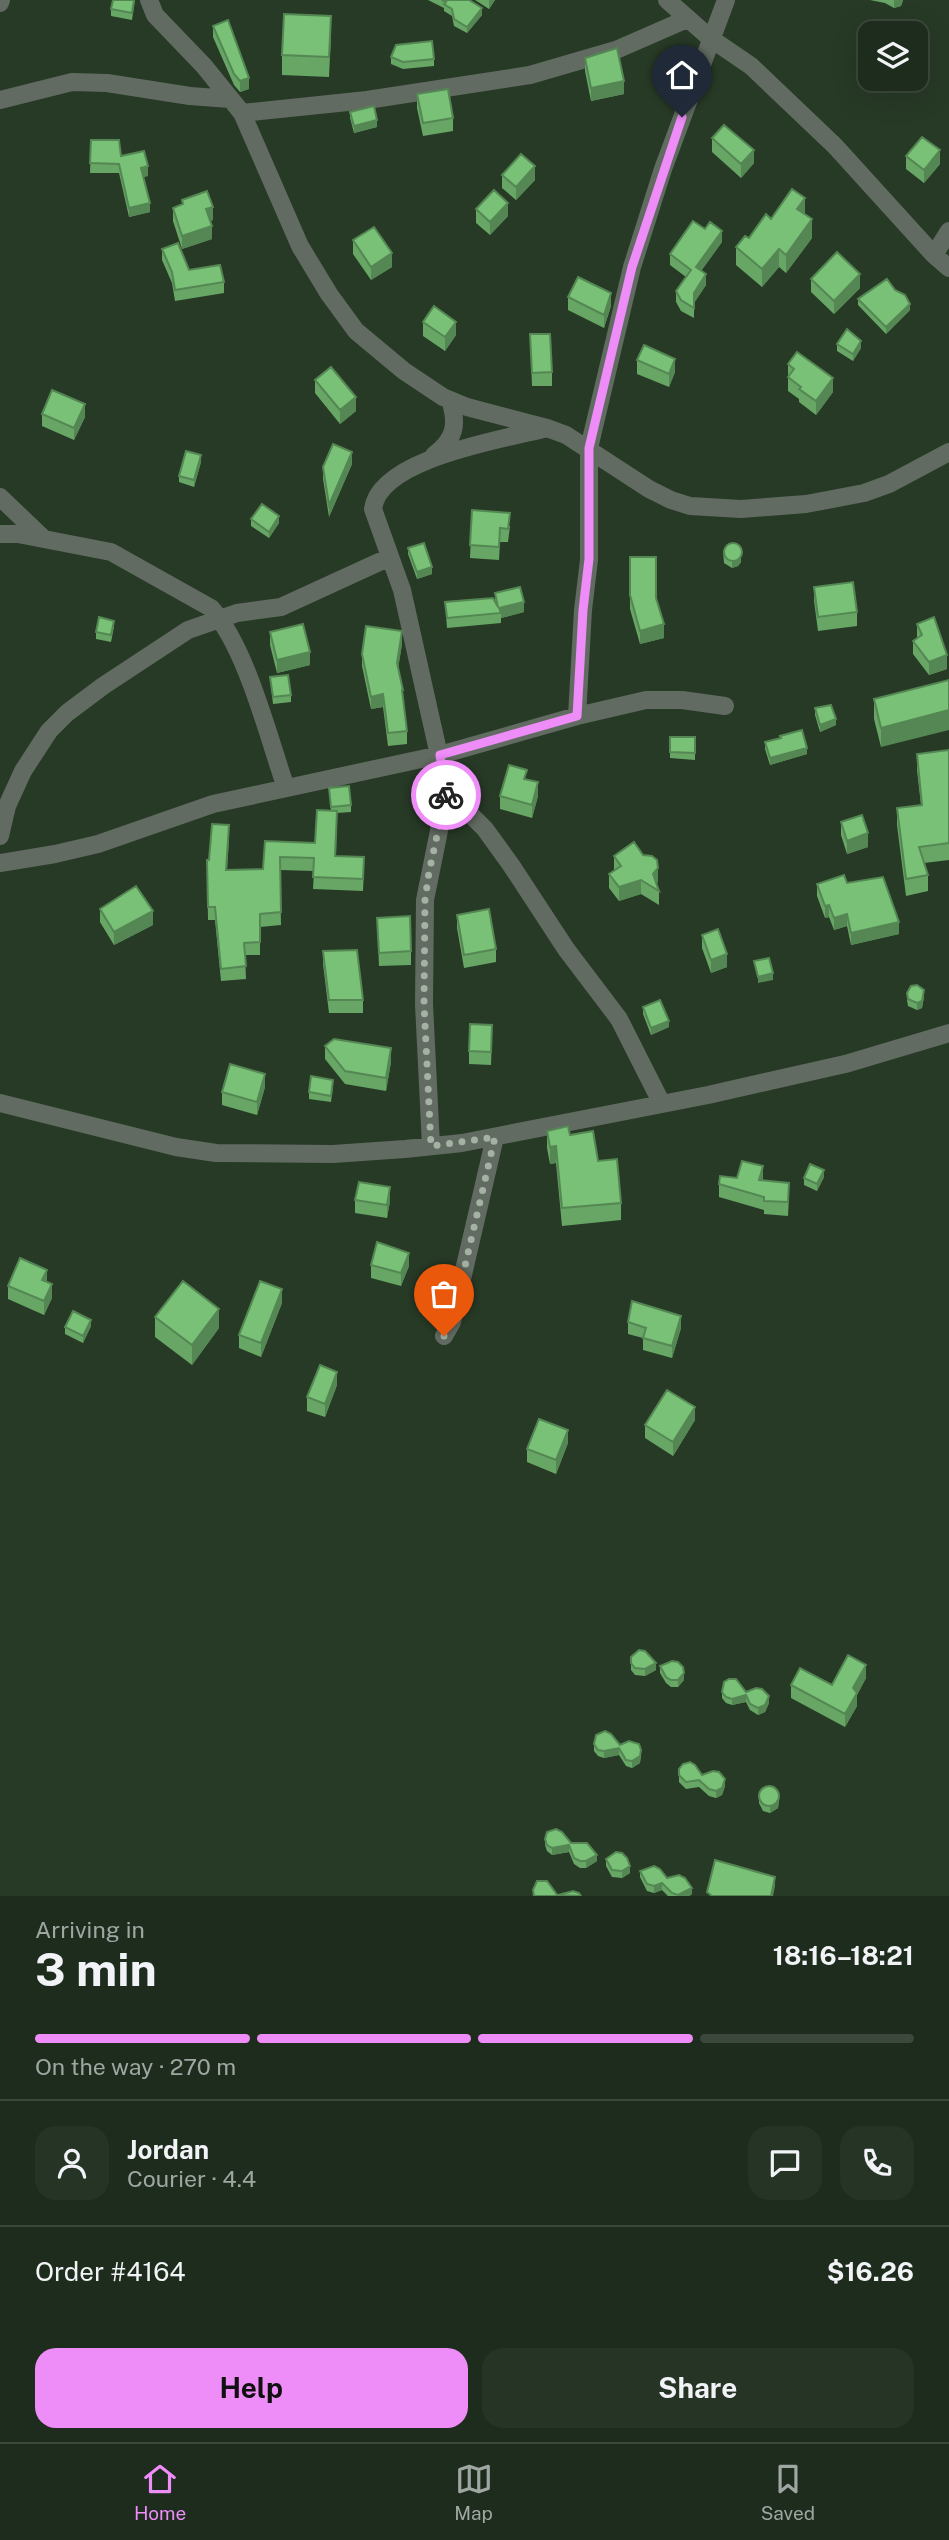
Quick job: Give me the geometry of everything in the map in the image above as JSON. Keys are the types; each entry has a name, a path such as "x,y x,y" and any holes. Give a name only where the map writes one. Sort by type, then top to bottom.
{"street":[{"path":"149,0 155,15 204,66 236,106 300,246 356,331 404,371 450,400 547,428 589,448 610,465 671,500 690,506 741,509 806,504 863,493 889,484 949,452"},
{"path":"667,0 710,38 751,66 835,146 933,255 949,268"},
{"path":"577,716 589,559 589,448 632,267 663,169 726,0"},
{"path":"0,100 72,82 107,83 236,106 367,100 530,75 616,50 687,19"},
{"path":"933,255 949,231"},
{"path":"423,463 445,447 453,436 455,423 450,400"},
{"path":"431,1146 424,1004 425,900 447,791 402,590 373,509 375,496 393,477 423,463 449,453 547,428"},
{"path":"0,497 44,539"},
{"path":"0,534 18,534 111,552 211,608 238,652 286,788"},
{"path":"0,836 7,806 23,771 49,731 103,685 187,630 219,618 281,607 390,557"},
{"path":"0,863 99,844 213,804 440,755 577,716 646,700 682,700 725,706"},
{"path":"447,791 485,829 566,949 618,1019 662,1104"},
{"path":"0,1103 164,1144 216,1153 333,1154 431,1146 495,1137 845,1064 949,1033"},
{"path":"444,1336 452,1322 495,1137"}],"building":[{"path":"113,0 134,0 132,13 111,9"},
{"path":"442,0 469,0 482,8 467,27 454,19 452,9"},
{"path":"284,14 331,16 329,57 282,55"},
{"path":"228,20 249,78 240,81 234,74 213,26"},
{"path":"432,41 434,59 403,62 391,57 396,45"},
{"path":"617,48 624,81 591,88 585,58"},
{"path":"448,89 453,118 423,123 417,94"},
{"path":"374,106 377,120 354,126 350,112"},
{"path":"724,125 754,150 741,164 712,138"},
{"path":"922,137 940,150 924,170 906,156"},
{"path":"91,140 119,140 121,156 144,151 148,166 141,168 150,203 129,208 119,164 90,163"},
{"path":"521,154 535,166 516,187 502,175"},
{"path":"792,189 805,198 797,209 812,219 786,255 779,249 762,269 736,247 745,236 749,238 766,214 771,219"},
{"path":"494,190 508,203 490,222 476,209"},
{"path":"207,191 213,207 206,209 212,226 182,236 173,208 183,204 182,200"},
{"path":"693,221 705,229 710,222 722,231 696,267 706,274 694,293 694,308 681,300 676,291 691,270 670,254"},
{"path":"374,227 392,253 371,267 353,240"},
{"path":"178,243 189,270 220,265 224,282 175,290 172,272 162,249"},
{"path":"837,252 860,274 834,301 811,279"},
{"path":"578,277 611,293 604,315 568,297"},
{"path":"887,279 895,290 905,295 910,304 886,327 858,299"},
{"path":"434,306 456,322 445,337 423,322"},
{"path":"847,329 861,341 853,354 837,344"},
{"path":"530,334 550,334 552,372 532,373"},
{"path":"644,345 675,359 669,374 637,360"},
{"path":"797,352 833,378 816,401 788,377 794,369 788,364"},
{"path":"331,367 356,397 340,410 315,380"},
{"path":"52,390 85,404 74,428 42,414"},
{"path":"333,444 352,452 329,505 323,467"},
{"path":"186,451 201,455 194,480 179,476"},
{"path":"262,504 279,516 269,532 251,519"},
{"path":"472,510 510,513 508,529 500,528 499,547 470,545"},
{"path":"424,543 432,567 417,572 408,548"},
{"path":"733,543 739,546 742,552 739,558 733,561 727,558 724,552 727,546"},
{"path":"630,557 656,557 656,598 664,624 640,631 630,595"},
{"path":"853,582 857,612 818,617 814,587"},
{"path":"520,587 524,602 499,608 501,613 447,618 445,602 493,598 498,607 495,593"},
{"path":"99,617 114,621 111,635 96,632"},
{"path":"934,617 947,655 929,662 913,641 922,635 917,624"},
{"path":"303,624 310,652 277,660 270,632"},
{"path":"366,626 402,631 397,663 407,731 388,733 383,694 371,697 362,654"},
{"path":"288,675 291,695 273,697 270,677"},
{"path":"949,680 949,710 881,728 874,699"},
{"path":"831,705 836,719 820,725 815,708"},
{"path":"802,730 807,748 770,758 765,742"},
{"path":"670,737 695,737 695,753 670,752"},
{"path":"949,750 949,843 919,847 928,875 906,879 897,808 922,805 917,754"},
{"path":"509,765 527,770 524,779 538,782 532,805 500,796"},
{"path":"349,786 351,805 331,807 329,788"},
{"path":"317,810 337,811 335,856 364,857 363,879 313,877 314,858 280,857 281,912 260,914 260,942 244,943 246,966 221,969 215,907 208,907 207,860 212,824 229,825 226,870 263,869 265,841 315,843"},
{"path":"862,815 868,833 847,841 841,822"},
{"path":"634,842 643,855 657,860 658,868 653,874 659,891 641,880 619,887 609,874 621,866 614,856"},
{"path":"844,875 847,883 883,877 899,922 851,933 847,914 834,918 829,905 825,906 817,884"},
{"path":"136,886 153,911 114,932 100,909"},
{"path":"489,909 496,949 464,955 457,915"},
{"path":"410,916 411,951 379,953 377,918"},
{"path":"718,929 727,954 711,960 702,935"},
{"path":"357,950 363,1000 329,1000 323,951"},
{"path":"769,958 773,973 758,977 754,961"},
{"path":"917,985 924,990 922,1001 917,1003 908,999 907,993 911,986"},
{"path":"660,1000 669,1021 651,1028 643,1007"},
{"path":"470,1024 492,1025 491,1052 469,1051"},
{"path":"334,1039 391,1048 386,1078 345,1071 325,1046"},
{"path":"230,1064 265,1074 257,1102 222,1092"},
{"path":"311,1076 333,1080 331,1096 309,1092"},
{"path":"568,1126 570,1135 593,1131 598,1161 617,1159 621,1203 562,1208 556,1146 550,1147 547,1131"},
{"path":"742,1161 763,1166 759,1180 789,1183 788,1202 764,1201 764,1197 719,1184 720,1176 737,1178"},
{"path":"810,1164 824,1170 817,1184 804,1178"},
{"path":"359,1182 390,1187 387,1205 355,1200"},
{"path":"377,1242 409,1253 401,1273 371,1265"},
{"path":"20,1258 47,1270 42,1280 52,1284 44,1301 8,1286"},
{"path":"183,1281 219,1309 192,1345 155,1317"},
{"path":"260,1281 282,1289 261,1343 239,1335"},
{"path":"632,1301 681,1316 672,1346 643,1338 646,1328 628,1322"},
{"path":"73,1311 91,1320 83,1336 65,1327"},
{"path":"320,1365 337,1372 325,1404 307,1397"},
{"path":"667,1390 695,1407 673,1442 645,1425"},
{"path":"539,1419 568,1430 556,1460 527,1449"},
{"path":"639,1650 645,1651 656,1663 645,1669 635,1668 631,1657"},
{"path":"848,1655 866,1665 853,1688 857,1693 845,1714 791,1685 800,1668 832,1685"},
{"path":"672,1661 683,1667 684,1673 678,1680 666,1677 660,1666"},
{"path":"736,1679 746,1692 762,1689 769,1696 765,1705 758,1708 750,1704 746,1695 732,1699 726,1697 722,1692 724,1682"},
{"path":"605,1731 620,1745 629,1741 639,1744 640,1756 632,1761 626,1760 619,1748 598,1750 594,1744 596,1735"},
{"path":"690,1762 702,1775 719,1772 725,1779 722,1788 716,1791 709,1789 699,1780 686,1782 679,1775 679,1769"},
{"path":"769,1786 776,1789 779,1796 776,1803 769,1806 762,1803 759,1796 762,1789"},
{"path":"556,1829 571,1843 587,1843 597,1855 580,1861 574,1858 569,1845 552,1848 547,1845 547,1832"},
{"path":"616,1852 627,1858 630,1866 622,1871 612,1870 606,1859"},
{"path":"715,1860 775,1877 771,1896 712,1896 707,1892"},
{"path":"654,1866 667,1878 679,1875 685,1878 692,1888 678,1895 662,1883 654,1886 647,1884 640,1871"},
{"path":"537,1881 547,1881 558,1896 534,1896 533,1890"},
{"path":"573,1891 581,1896 558,1895"}],"way so far":[{"path":"444,1336 452,1322 495,1137 431,1146 424,1004 425,900 446,795"}],"route":[{"path":"446,795 440,755 577,716 589,559 589,448 632,267 682,117"}]}
